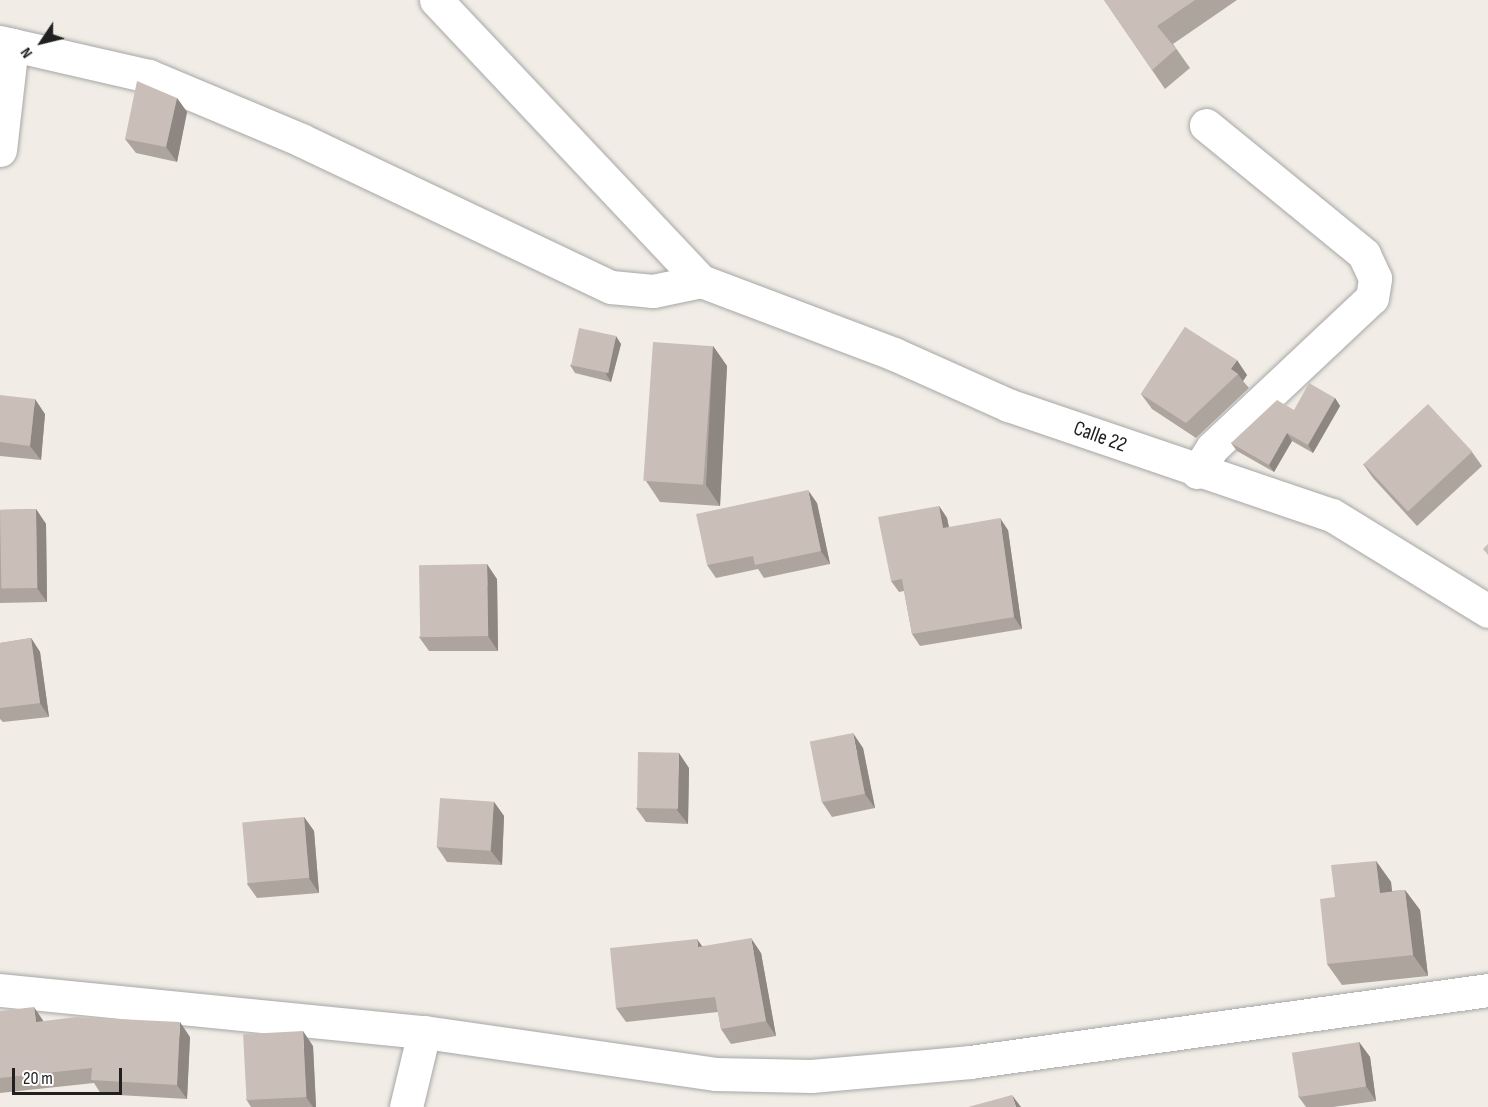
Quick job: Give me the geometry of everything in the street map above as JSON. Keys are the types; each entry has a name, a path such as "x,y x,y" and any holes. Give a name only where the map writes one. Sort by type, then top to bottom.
{"street":[{"path":"436,0 700,281"},
{"path":"0,150 6,44 149,76 300,140 611,287 653,291 700,281"},
{"path":"1197,472 1212,448 1372,298 1375,278 1364,254 1206,124"},
{"name":"Calle 22","path":"700,281 894,354 1008,405 1197,472 1332,515 1488,611"},
{"path":"0,990 424,1032 715,1074 811,1076 970,1062 1488,990"},
{"path":"406,1107 424,1032"}],"building":[{"path":"1104,0 1195,0 1157,26 1176,49 1152,70"},
{"path":"137,81 177,98 166,147 125,139"},
{"path":"1185,327 1237,360 1231,369 1238,374 1186,423 1141,394"},
{"path":"579,328 616,336 608,373 571,365"},
{"path":"653,342 713,346 703,485 643,481"},
{"path":"1309,383 1335,398 1308,445 1287,433 1269,465 1231,443 1277,400 1294,410"},
{"path":"0,395 35,399 30,446 0,442"},
{"path":"1428,404 1472,452 1408,512 1364,464"},
{"path":"808,490 821,551 755,565 753,556 707,565 696,514"},
{"path":"939,506 943,528 1000,518 1014,617 912,634 902,579 891,581 878,517"},
{"path":"36,509 37,588 1,589 0,510"},
{"path":"1488,544 1488,555 1483,549"},
{"path":"487,564 488,636 420,637 419,565"},
{"path":"31,638 40,703 0,708 0,643"},
{"path":"853,733 865,794 822,802 810,741"},
{"path":"638,752 679,753 678,809 637,808"},
{"path":"440,798 494,802 490,851 437,847"},
{"path":"304,817 309,878 248,883 242,822"},
{"path":"1376,861 1380,893 1405,890 1413,955 1327,964 1320,899 1335,897 1331,865"},
{"path":"751,938 766,1021 721,1029 715,997 616,1008 610,948 697,939 698,947"},
{"path":"34,1007 36,1022 76,1017 180,1022 177,1085 91,1080 92,1068 0,1078 0,1011"},
{"path":"303,1031 306,1097 247,1100 243,1034"},
{"path":"1359,1042 1366,1086 1299,1097 1292,1053"},
{"path":"1012,1095 1016,1107 968,1107"}]}
